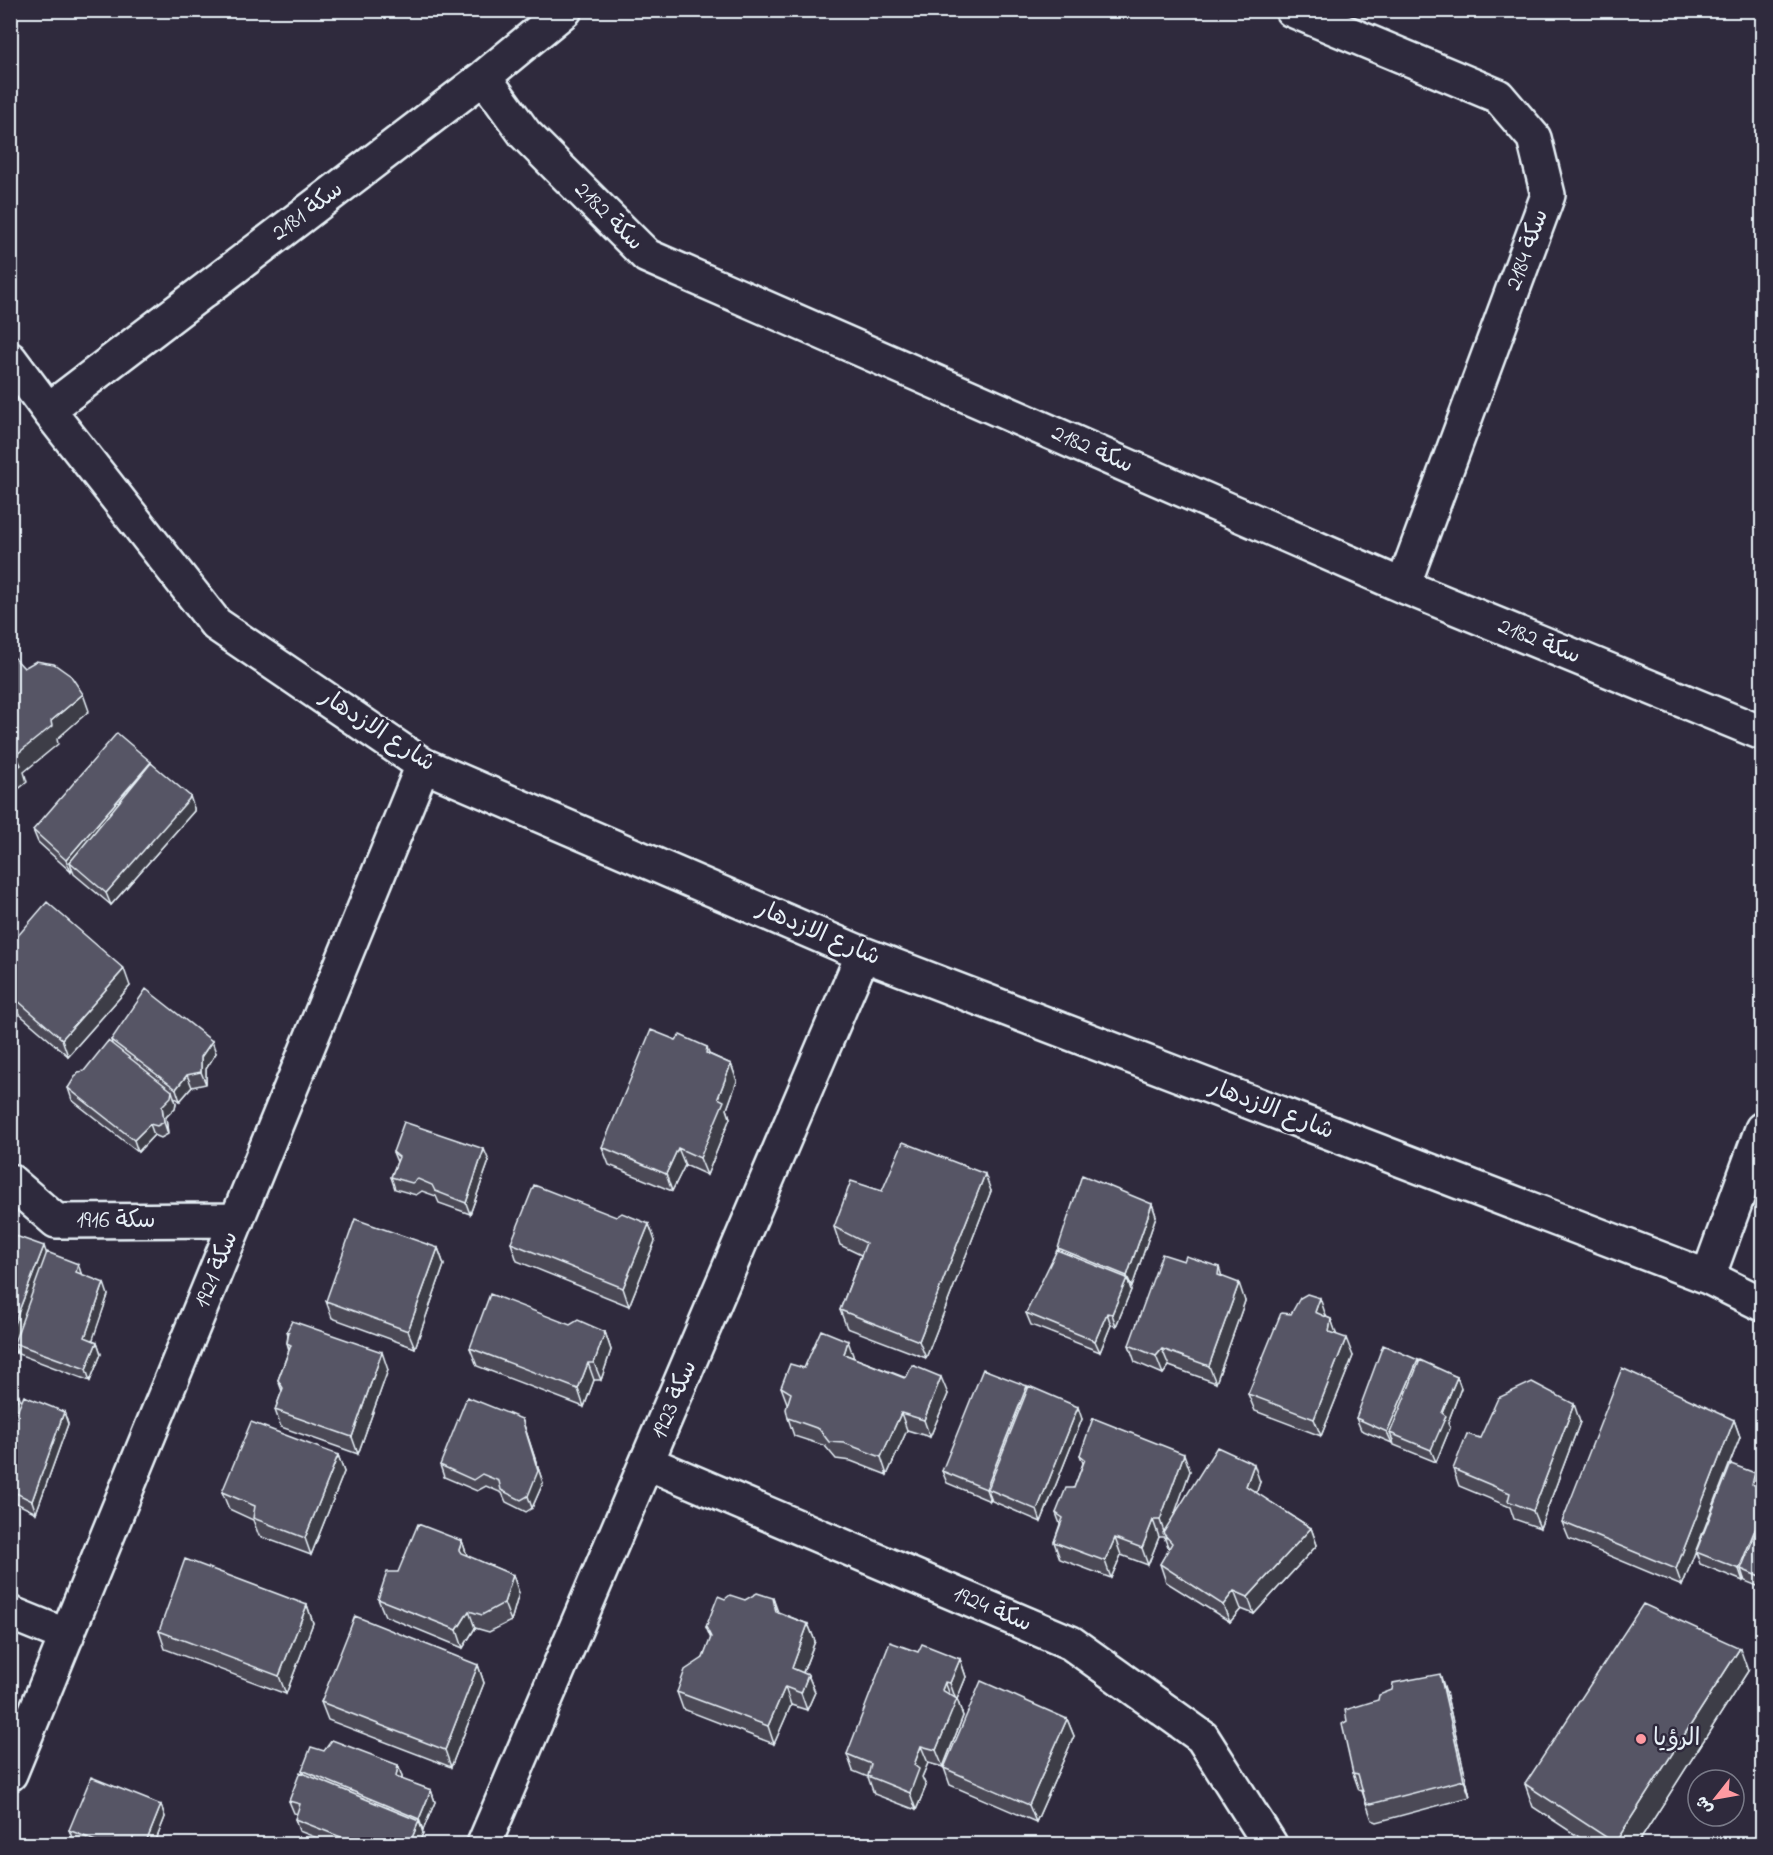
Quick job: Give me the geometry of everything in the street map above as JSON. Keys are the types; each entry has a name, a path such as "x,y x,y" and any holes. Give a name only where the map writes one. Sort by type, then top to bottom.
{"street":[{"name":"سكة 2181","path":"48,410 484,77 565,10"},
{"name":"سكة 2184","path":"1292,10 1498,96 1534,138 1548,195 1404,586"},
{"name":"سكة 2182","path":"484,77 525,134 646,256 1404,586 1762,733"},
{"name":"شارع الازدهار","path":"10,359 216,624 423,765 863,954 1708,1277 1762,1304"},
{"name":"سكة 1921","path":"10,1774 423,765"},
{"name":"سكة 1923","path":"484,1845 863,954"},
{"path":"1708,1277 1762,1129"},
{"name":"سكة 1916","path":"10,1181 56,1221 237,1220"},
{"name":"سكة 1924","path":"648,1463 1071,1643 1202,1737 1270,1845"},
{"path":"10,1613 67,1636"}],"building":[{"path":"12,655 24,668 36,661 54,664 71,676 83,694 51,721 52,726 16,755 21,765 10,773 10,656"},
{"path":"117,733 151,762 66,860 33,830"},
{"path":"151,763 190,796 189,799 106,893 70,862"},
{"path":"47,902 124,969 62,1039 10,994 10,945"},
{"path":"146,989 212,1041 201,1057 201,1072 187,1075 176,1089 111,1040"},
{"path":"651,1030 676,1040 680,1035 707,1047 706,1053 731,1064 718,1098 724,1101 700,1158 678,1148 666,1174 602,1147"},
{"path":"108,1041 172,1091 171,1097 162,1106 164,1122 157,1126 150,1124 134,1140 68,1088 78,1072 84,1071"},
{"path":"404,1122 484,1149 466,1203 435,1191 432,1185 418,1179 412,1183 391,1177 399,1157 393,1152"},
{"path":"903,1142 985,1174 919,1341 840,1310 866,1243 834,1227 851,1181 882,1191"},
{"path":"1082,1175 1152,1204 1127,1276 1058,1248"},
{"path":"534,1185 616,1217 622,1213 649,1224 623,1288 511,1243"},
{"path":"355,1219 438,1248 408,1331 326,1301"},
{"path":"10,1234 44,1246 10,1334"},
{"path":"1057,1250 1127,1278 1112,1314 1107,1313 1095,1341 1026,1313"},
{"path":"47,1252 78,1264 76,1272 104,1283 85,1337 97,1342 86,1369 14,1343"},
{"path":"1162,1254 1184,1261 1186,1256 1219,1267 1218,1275 1239,1283 1209,1366 1162,1349 1156,1356 1129,1345"},
{"path":"490,1294 570,1325 578,1320 605,1332 594,1363 588,1363 578,1389 470,1348"},
{"path":"1307,1294 1320,1298 1315,1312 1331,1319 1329,1332 1346,1338 1314,1419 1248,1394 1281,1313 1291,1314 1300,1298"},
{"path":"292,1321 382,1352 352,1437 275,1410 283,1388 278,1380 291,1345 287,1343 289,1332 287,1331"},
{"path":"821,1330 848,1341 844,1354 904,1378 912,1365 941,1377 924,1420 901,1413 881,1457 844,1443 829,1442 819,1429 788,1418 786,1409 791,1393 781,1387 790,1364 804,1368"},
{"path":"1383,1345 1418,1360 1387,1432 1356,1418"},
{"path":"1420,1360 1457,1377 1442,1413 1446,1416 1431,1450 1390,1433"},
{"path":"1622,1368 1734,1420 1676,1569 1562,1522"},
{"path":"983,1369 1027,1386 986,1489 942,1471"},
{"path":"1532,1382 1574,1404 1533,1511 1508,1501 1510,1493 1453,1469 1467,1434 1480,1438 1498,1398"},
{"path":"1029,1386 1078,1407 1037,1510 988,1489"},
{"path":"10,1392 19,1395 10,1417"},
{"path":"24,1396 64,1412 32,1501 10,1490 10,1428"},
{"path":"467,1397 522,1419 538,1471 528,1496 521,1500 501,1490 499,1481 482,1474 473,1480 440,1465"},
{"path":"1093,1418 1184,1454 1160,1520 1153,1520 1142,1548 1115,1538 1105,1561 1054,1542 1063,1518 1056,1513 1066,1488 1074,1488 1085,1459 1080,1455"},
{"path":"251,1422 338,1455 305,1538 253,1518 255,1506 222,1492"},
{"path":"1217,1447 1254,1464 1246,1486 1311,1528 1248,1597 1234,1591 1223,1605 1160,1564 1172,1543 1163,1533"},
{"path":"1731,1464 1755,1473 1752,1484 1762,1488 1762,1512 1739,1569 1696,1552"},
{"path":"1762,1517 1762,1578 1741,1569"},
{"path":"418,1524 462,1541 459,1550 461,1553 513,1575 504,1603 482,1615 469,1611 457,1630 378,1599 387,1572 398,1572"},
{"path":"185,1559 307,1605 279,1676 159,1631"},
{"path":"757,1593 773,1598 776,1612 808,1624 792,1668 808,1675 801,1693 785,1687 768,1726 677,1692 685,1670 703,1658 711,1637 706,1627 718,1596 725,1599 730,1595 745,1600"},
{"name":"الرؤيا","path":"1643,1604 1740,1648 1615,1843 1525,1784"},
{"path":"355,1616 478,1665 445,1750 321,1702"},
{"path":"890,1642 918,1652 922,1644 960,1659 950,1683 945,1682 942,1690 957,1699 936,1750 921,1746 914,1765 919,1769 910,1793 868,1776 871,1764 847,1754"},
{"path":"1440,1674 1464,1780 1371,1804 1366,1803 1358,1774 1353,1773 1342,1724 1347,1721 1345,1710 1378,1700 1379,1695 1392,1690 1393,1683"},
{"path":"981,1681 1067,1719 1029,1805 944,1768"},
{"path":"332,1740 398,1765 396,1777 431,1790 419,1819 302,1770 311,1747 324,1751"},
{"path":"300,1772 419,1821 409,1845 393,1845 373,1837 370,1845 361,1845 295,1819 300,1804 289,1801"},
{"path":"91,1777 161,1805 145,1845 105,1845 69,1830"},
{"path":"910,1838 914,1845 899,1845"},
{"path":"1469,1841 1470,1845 1451,1845"}],"place":[{"name":"الرؤيا","path":"1641,1739"}]}
